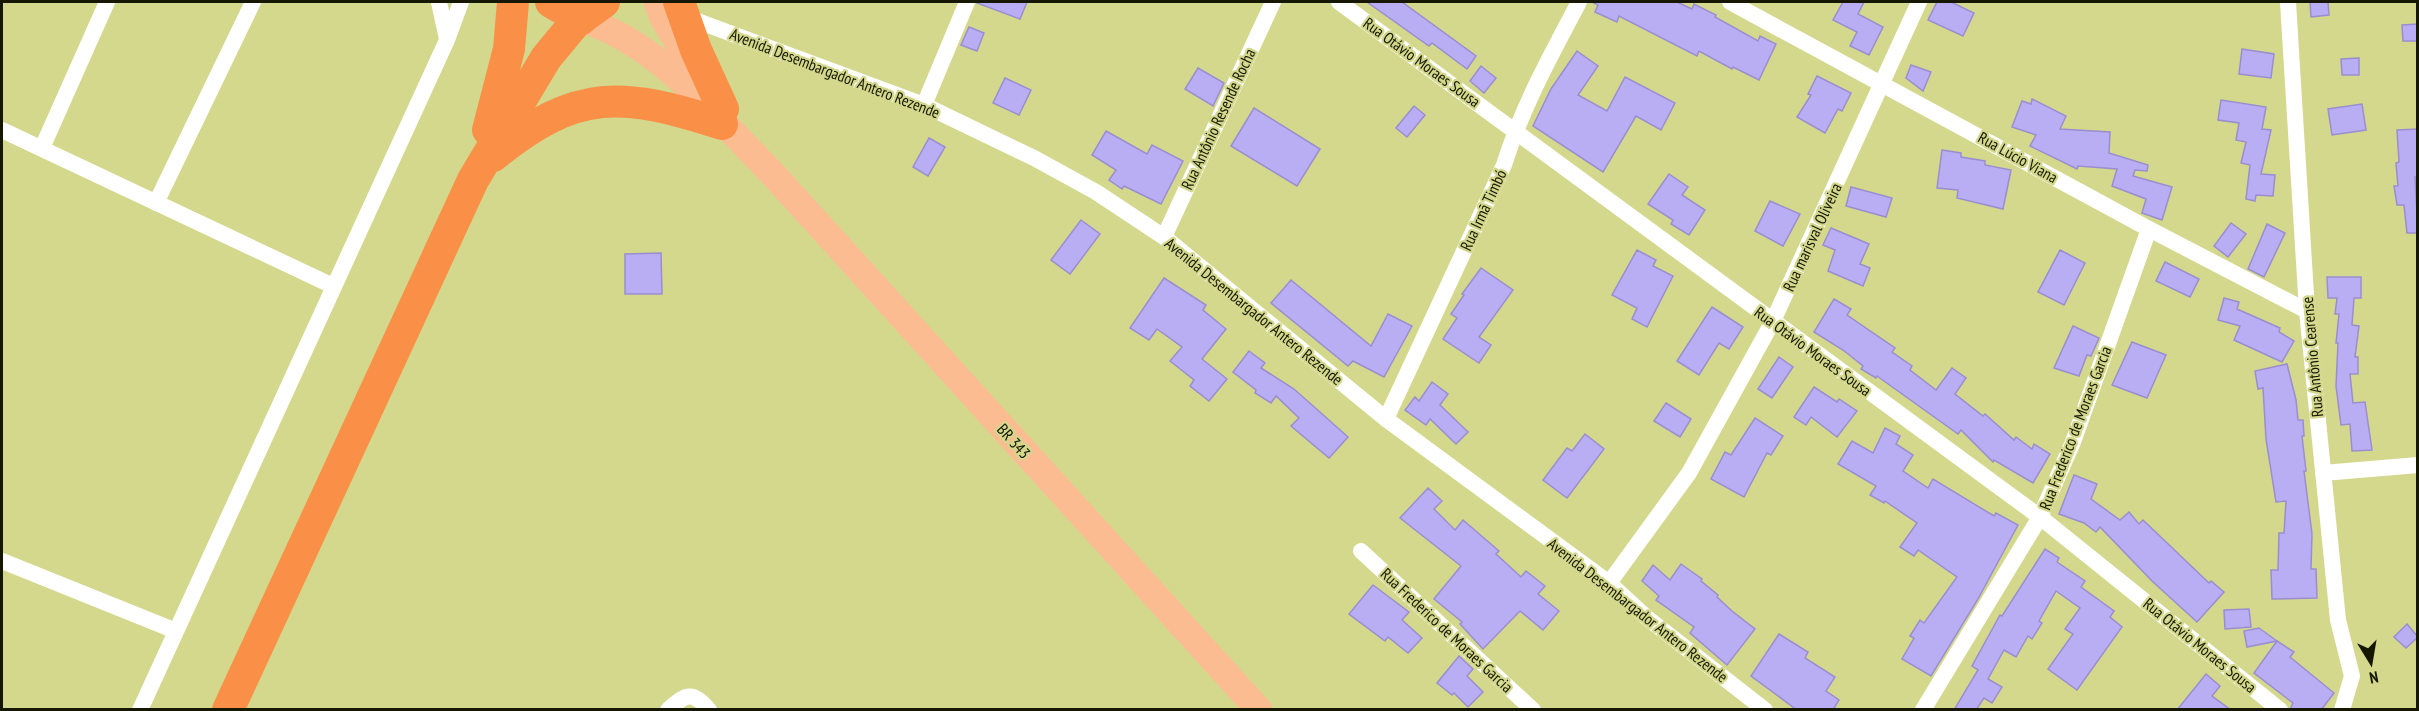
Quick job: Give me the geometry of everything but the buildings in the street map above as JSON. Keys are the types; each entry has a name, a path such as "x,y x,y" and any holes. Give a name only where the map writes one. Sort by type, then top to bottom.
{"highway":[{"path":"478,172 509,49 513,2"},
{"path":"551,2 593,10"},
{"path":"673,6 696,50 722,116"},
{"path":"228,710 478,172 546,57 574,23 593,10"},
{"path":"478,172 535,125 566,110 604,100 645,102 722,116"}],"main road":[{"name":"BR 343","path":"593,10 602,26 641,46 722,116 1259,710"}],"street":[{"path":"42,148 107,2"},
{"path":"156,203 253,2"},
{"path":"439,2 447,40"},
{"path":"140,710 447,40 461,2"},
{"path":"924,105 967,2"},
{"name":"Rua Antônio Resende Rocha","path":"1164,237 1273,2"},
{"name":"Rua Otávio Moraes Sousa","path":"1339,2 2040,517 2280,710"},
{"name":"Rua Irmã Timbó","path":"1386,419 1504,165 1515,130 1579,2"},
{"name":"Rua Lúcio Viana","path":"1730,2 2149,229 2307,311"},
{"name":"Rua marisval Oliveira","path":"1609,583 1689,473 1773,321 1919,2"},
{"name":"Rua Antônio Cearense","path":"2289,2 2307,311 2338,620 2352,676 2342,710"},
{"name":"Avenida Desembargador Antero Rezende","path":"673,6 924,105 1055,169 1096,192 1164,237 1386,419 1609,583 1646,617 1766,710"},
{"path":"2,130 333,286"},
{"name":"Rua Frederico de Moraes Garcia","path":"1923,710 2040,517 2073,442 2149,229"},
{"path":"2323,473 2418,465"},
{"name":"Rua Frederico de Moraes Garcia","path":"1361,551 1533,710"},
{"path":"2,561 171,629"},
{"path":"668,710 688,696 699,698 709,710"}]}
